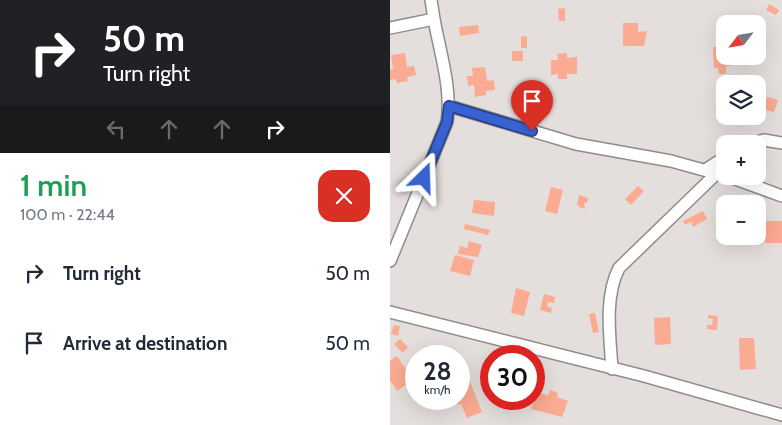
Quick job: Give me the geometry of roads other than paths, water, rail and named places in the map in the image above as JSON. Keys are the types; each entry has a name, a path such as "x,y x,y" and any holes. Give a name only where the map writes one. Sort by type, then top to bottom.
{"street":[{"path":"390,261 447,122 449,106 431,0"},
{"path":"390,28 434,19"},
{"path":"449,106 576,144 671,161 716,173"},
{"path":"766,140 782,143"},
{"path":"705,170 716,163"},
{"path":"612,369 611,300 614,279 619,268 716,181"},
{"path":"751,185 782,196"},
{"path":"390,312 674,384 782,415"}]}
